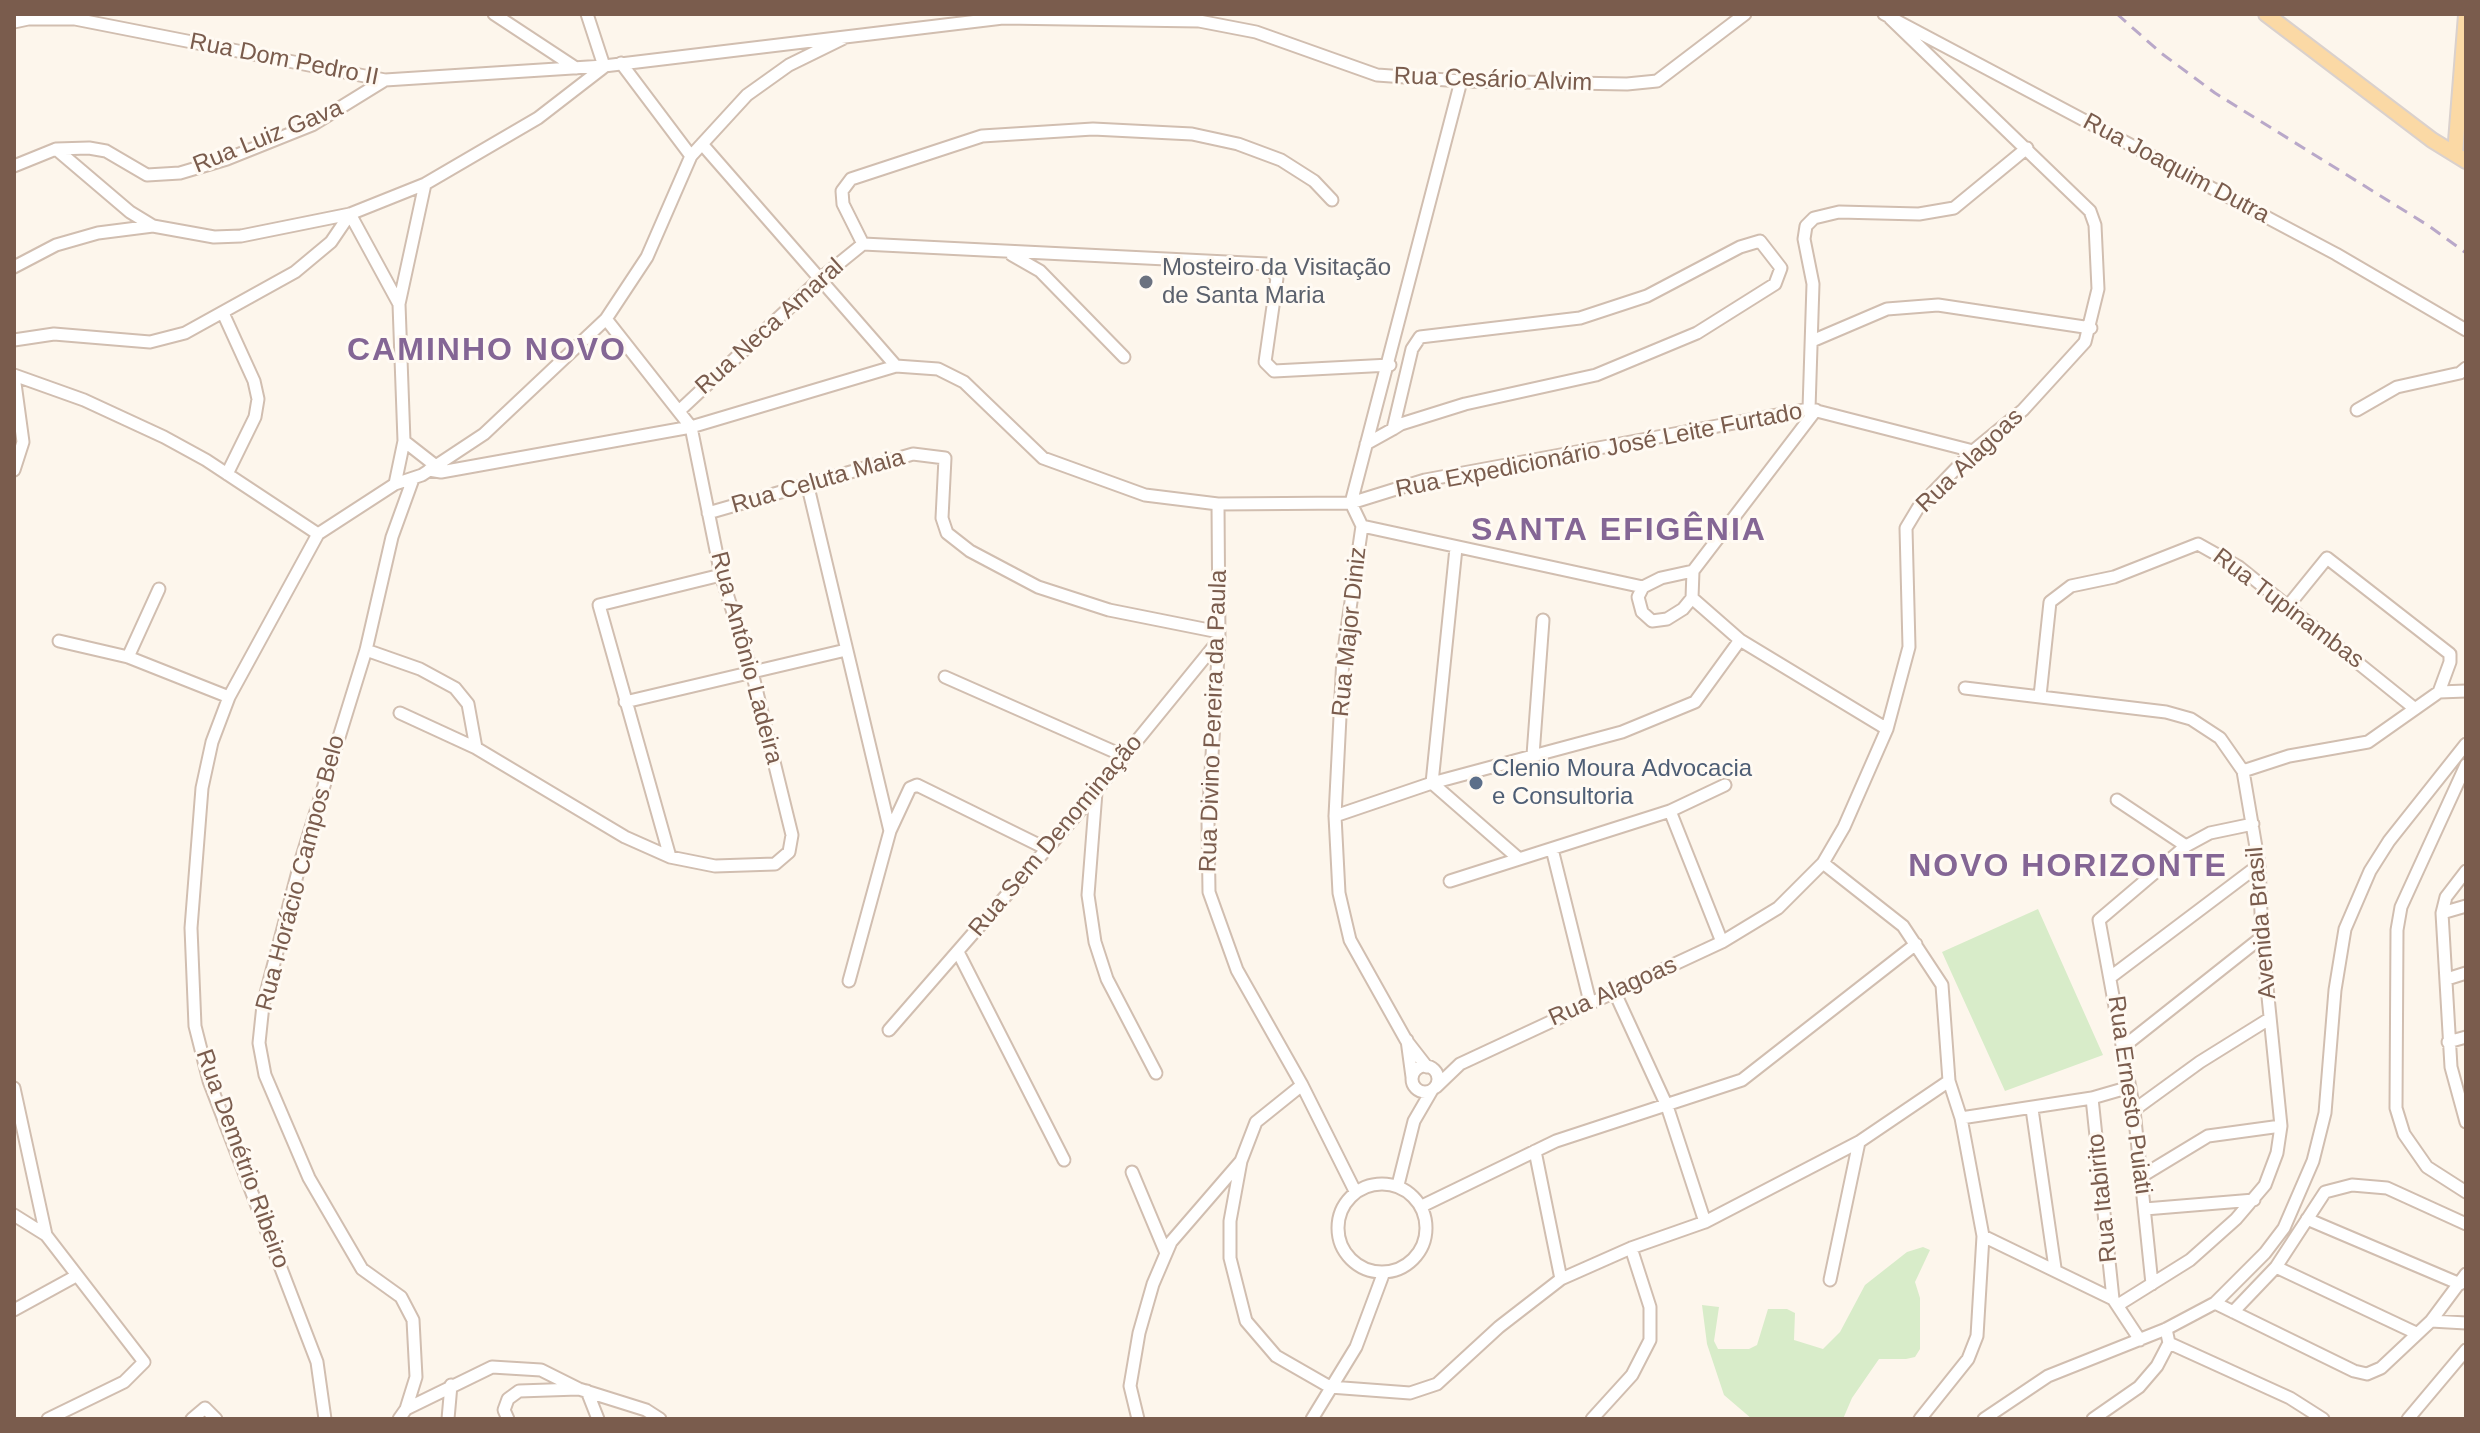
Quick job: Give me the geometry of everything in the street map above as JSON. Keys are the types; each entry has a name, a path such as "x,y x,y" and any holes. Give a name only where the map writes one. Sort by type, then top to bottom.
{"main road":[{"path":"2266,14 2460,158"},
{"path":"2460,158 2456,126 2466,15"},
{"path":"2432,140 2456,126"}],"street":[{"path":"494,14 576,68"},
{"path":"14,267 56,245 98,233 153,226 214,237 241,236 350,214 425,184 538,118 604,66 587,14"},
{"name":"Rua Cesário Alvim","path":"604,66 1003,18 1199,21 1256,32 1377,75 1461,81 1627,84 1657,81 1745,14"},
{"name":"Rua Alagoas","path":"1414,1121 1434,1088 1460,1064 1722,942 1778,908 1823,863 1844,827 1887,729 1909,647 1906,528 1918,508 1973,451 2032,401 2078,352 2091,328 2098,276 2093,217 2027,148 1887,16"},
{"name":"Rua Joaquim Dutra","path":"1887,16 2336,254 2466,330"},
{"name":"Rua Dom Pedro II","path":"14,22 75,19 385,80 604,66"},
{"name":"Rua Demétrio Ribeiro","path":"325,1419 317,1362 209,1081 195,1026 191,928 202,788 212,742 229,697 318,534 395,484 433,468 484,434 606,319 647,257 691,156 747,95 789,65 852,34"},
{"path":"621,63 691,156"},
{"name":"Rua Luiz Gava","path":"56,149 106,151 147,175 180,173 227,159 312,125 385,80"},
{"path":"1351,503 1390,365 1461,81"},
{"path":"1332,200 1314,181 1281,160 1238,144 1192,134 1093,129 982,136 851,179 842,191 843,204 863,244 1267,264 1277,278 1265,362 1274,371 1390,365"},
{"path":"702,144 896,366"},
{"path":"1693,571 1661,578 1643,587 1638,597 1642,612 1652,621 1667,619 1692,598 1693,571 1812,410 1813,284 1804,239 1806,226 1814,218 1839,212 1919,214 1954,208 2027,148"},
{"path":"14,166 56,149 130,212 153,226"},
{"path":"395,484 404,441 399,304 425,184"},
{"path":"350,214 399,304"},
{"path":"14,340 54,334 150,342 185,333 315,257 350,214"},
{"path":"1366,444 1393,429 1465,404 1596,375 1697,333 1775,284 1781,268 1760,241 1740,247 1647,296 1580,318 1420,337 1412,349 1393,429"},
{"name":"Rua Neca Amaral","path":"679,411 821,278 863,244"},
{"path":"1008,253 1040,271 1124,357"},
{"path":"1812,341 1887,309 1938,305 2091,328"},
{"path":"223,313 254,381 258,399 255,417 227,474"},
{"name":"Rua Antônio Ladeira","path":"606,319 691,427 721,575 752,672 792,835 789,852 775,864 715,866 670,857"},
{"name":"Rua Expedicionário José Leite Furtado","path":"433,468 441,472 691,427 896,366 938,369 964,382 1043,458 1145,495 1218,504 1351,503 1425,480 1812,410"},
{"path":"2357,410 2397,387 2460,373 2466,368"},
{"path":"14,470 23,442 14,376 122,416 227,474 318,534"},
{"path":"1812,410 1973,451"},
{"path":"404,441 433,468"},
{"name":"Rua Celuta Maia","path":"708,513 808,487 913,454 945,458 942,518 947,533 970,551 1038,587 1109,610 1219,636"},
{"name":"Rua Horácio Campos Belo","path":"402,1414 416,1377 413,1320 401,1297 362,1269 309,1178 265,1075 259,1043 263,1005 301,860 366,650 392,537 413,479"},
{"path":"808,487 890,831"},
{"name":"Rua Major Diniz","path":"1351,503 1362,526 1343,657 1335,816 1339,893 1350,940 1406,1040 1430,1068"},
{"name":"Rua Divino Pereira da Paula","path":"1218,504 1219,636 1208,822 1209,892 1237,970 1302,1085 1355,1191"},
{"path":"1362,526 1643,587"},
{"name":"Rua Tupinambas","path":"2040,696 2050,602 2071,586 2114,577 2198,544 2221,554 2414,708"},
{"path":"1432,783 1456,548"},
{"path":"2288,606 2322,560 2327,558 2335,562 2450,654 2439,692"},
{"path":"670,857 599,605 721,575"},
{"path":"128,657 159,589"},
{"path":"1692,598 1740,640 1887,729"},
{"path":"1533,755 1543,620"},
{"name":"Rua Sem Denominação","path":"889,1030 1096,791 1219,636"},
{"path":"1335,816 1432,783 1622,732 1695,702 1740,640"},
{"path":"59,641 128,657 229,697"},
{"path":"366,650 420,669 455,688 468,704 476,748"},
{"path":"625,702 846,650"},
{"path":"945,677 1124,756"},
{"name":"Avenida Brasil","path":"1965,688 2166,712 2191,719 2220,738 2243,771 2259,865 2262,937 2281,1126 2273,1168 2254,1200 2190,1260 2115,1302"},
{"path":"2243,771 2289,756 2360,745 2439,692 2466,691"},
{"path":"400,713 476,748 625,837 670,857"},
{"path":"1984,1419 2048,1376 2166,1329 2215,1303 2265,1253 2284,1228 2313,1161 2325,1113 2335,990 2345,929 2365,882 2389,841 2466,744"},
{"path":"2466,765 2401,907 2396,1094 2396,1108 2404,1134 2432,1173 2466,1192"},
{"path":"1432,783 1518,858"},
{"path":"849,981 890,831 910,788 917,785 1047,849"},
{"path":"1450,881 1670,811 1725,785"},
{"path":"1096,791 1088,895 1095,942 1107,979 1156,1073"},
{"path":"2117,800 2186,846 2210,833 2253,824"},
{"path":"1670,811 1722,942"},
{"name":"Rua Ernesto Puiati","path":"2152,1284 2134,1110 2112,976 2099,926 2107,910 2186,846"},
{"path":"1552,849 1590,1002"},
{"path":"1823,863 1903,926 1942,985 1949,1081 1961,1118 1983,1236 1977,1336 1968,1359 1920,1419"},
{"path":"2112,976 2259,865"},
{"path":"2466,871 2446,897 2442,913 2448,1042 2466,1122"},
{"path":"2442,913 2466,906"},
{"path":"2123,1047 2262,937"},
{"path":"1422,1206 1556,1141 1742,1080 1916,944"},
{"path":"958,952 1064,1160"},
{"path":"2447,979 2466,973"},
{"path":"1615,993 1667,1106 1705,1222"},
{"path":"2134,1110 2200,1062 2269,1019"},
{"path":"2448,1042 2466,1037"},
{"name":"Rua Major Diniz","path":"1406,1040 1413,1082"},
{"name":"Rua Alagoas","path":"1430,1068 1460,1064"},
{"path":"1430,1068 1438,1077 1434,1088 1422,1092 1413,1082 1418,1069 1430,1068"},
{"path":"1302,1085 1277,1101 1256,1122 1241,1161 1230,1221 1230,1258 1246,1321 1276,1356 1330,1387 1347,1391 1410,1393 1437,1384 1499,1327 1561,1279 1631,1248 1705,1222 1859,1142 1949,1081"},
{"name":"Rua Alagoas","path":"1398,1185 1414,1121 1413,1082"},
{"path":"1961,1118 2092,1098 2130,1087"},
{"path":"14,1088 46,1235"},
{"name":"Rua Itabirito","path":"2092,1098 2115,1302"},
{"path":"2032,1109 2055,1268"},
{"path":"2142,1176 2208,1136 2281,1126"},
{"path":"1830,1280 1859,1142"},
{"path":"1535,1151 1561,1279"},
{"path":"1138,1419 1130,1386 1139,1333 1166,1253 1171,1242 1241,1161"},
{"path":"1132,1172 1166,1253"},
{"path":"1398,1185 1422,1206 1428,1228 1421,1250 1406,1266 1384,1272 1362,1267 1345,1252 1337,1231 1341,1208 1355,1191 1398,1185"},
{"path":"2233,1312 2276,1267 2321,1196 2335,1189 2371,1185 2387,1188 2466,1224"},
{"path":"2145,1209 2254,1200"},
{"path":"14,1215 46,1235 144,1362 124,1382 48,1419"},
{"path":"2215,1303 2367,1374 2381,1368 2431,1321 2463,1279 2307,1219"},
{"path":"1983,1236 2055,1268 2115,1302 2140,1340"},
{"path":"1592,1419 1632,1375 1650,1340 1650,1307 1631,1248"},
{"path":"2276,1267 2416,1333"},
{"path":"1312,1419 1356,1347 1384,1272"},
{"path":"14,1310 76,1276"},
{"path":"2431,1321 2466,1323"},
{"path":"2093,1419 2139,1387 2157,1366 2169,1343 2166,1329"},
{"path":"2169,1343 2290,1398 2323,1419"},
{"path":"2408,1419 2466,1350"},
{"path":"402,1414 451,1385 492,1367 541,1370 583,1390 646,1410 660,1419"},
{"path":"448,1419 451,1385"},
{"path":"508,1419 504,1410 508,1399 519,1391 583,1390"},
{"path":"583,1390 598,1419"},
{"path":"192,1419 205,1408 216,1419"}],"green space":[{"path":"2038,909 2103,1055 2005,1091 1942,952"},
{"path":"1923,1247 1930,1250 1915,1282 1920,1298 1920,1349 1915,1357 1879,1359 1852,1398 1843,1419 1752,1419 1724,1395 1707,1344 1702,1305 1719,1307 1714,1341 1718,1349 1749,1349 1757,1345 1768,1309 1787,1309 1795,1313 1794,1340 1823,1349 1840,1332 1865,1285 1907,1252"}],"railway":[{"path":"2117,14 2161,53 2215,93 2429,226 2466,253"}],"place":[{"name":"Mosteiro da Visitação de Santa Maria","path":"1146,282"},
{"name":"Clenio Moura Advocacia e Consultoria","path":"1476,783"}],"district":[{"name":"CAMINHO NOVO","path":"487,351"},
{"name":"SANTA EFIGÊNIA","path":"1619,531"},
{"name":"NOVO HORIZONTE","path":"2068,867"}]}
